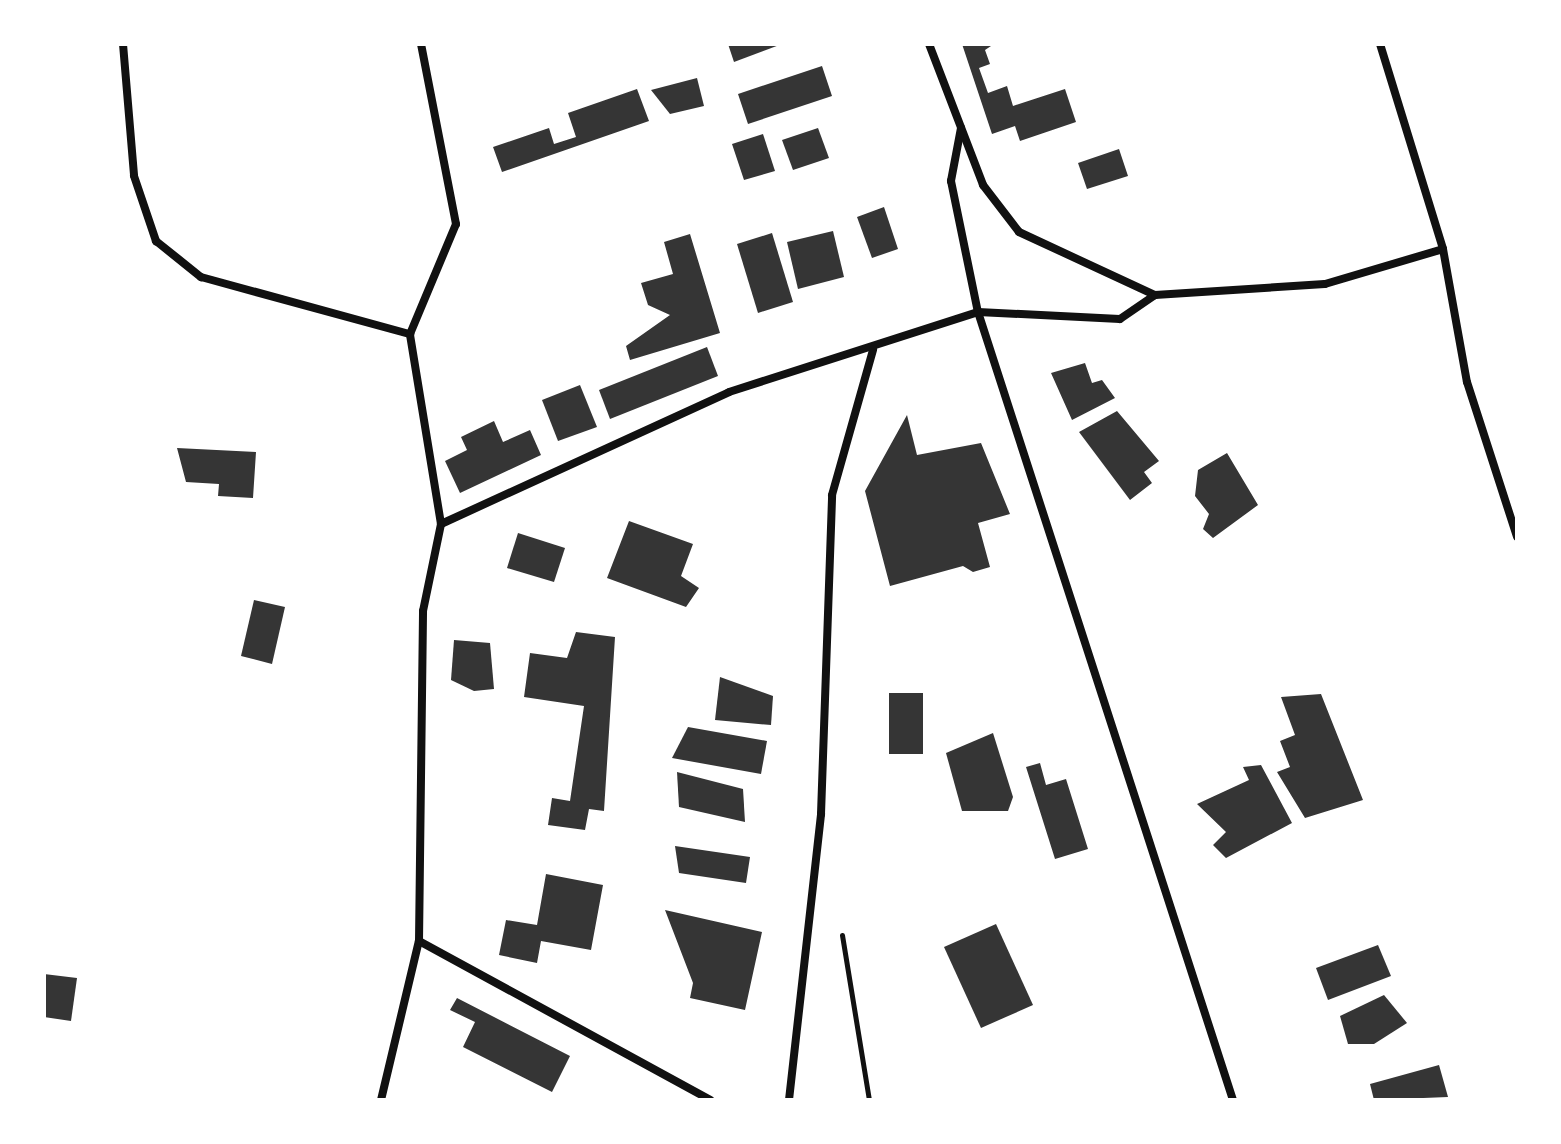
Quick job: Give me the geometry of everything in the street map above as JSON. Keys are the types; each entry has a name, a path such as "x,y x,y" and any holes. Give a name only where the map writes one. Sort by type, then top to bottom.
{"street":[{"path":"123,44 134,176 156,241 201,277 410,334"},
{"path":"381,1100 419,941 423,611 441,524 410,334 456,224 421,44"},
{"path":"929,44 983,185 1019,232 1155,295 1325,284 1443,249"},
{"path":"1380,44 1443,249 1467,382 1517,537"},
{"path":"961,128 951,181 978,312 1233,1100"},
{"path":"441,524 729,392 873,350 978,312 1120,319 1155,295"},
{"path":"789,1100 821,814 832,495 873,350"},
{"path":"419,941 711,1100"}],"path":[{"path":"840,921 869,1100"}],"building":[{"path":"728,44 782,44 734,62"},
{"path":"962,44 994,44 985,50 990,64 979,68 988,93 1007,86 1013,106 1065,89 1076,122 1020,141 1015,126 992,134"},
{"path":"822,66 832,96 748,124 738,94"},
{"path":"697,78 704,106 670,114 651,90"},
{"path":"637,89 649,121 502,172 493,147 549,128 554,144 576,137 568,113"},
{"path":"818,128 829,158 793,170 782,140"},
{"path":"763,134 775,171 744,180 732,144"},
{"path":"1119,149 1128,176 1087,189 1078,163"},
{"path":"884,207 898,249 872,258 857,217"},
{"path":"833,231 844,277 798,289 787,242"},
{"path":"772,233 793,302 758,313 737,244"},
{"path":"690,234 720,333 630,360 626,346 670,315 648,305 641,283 673,274 664,242"},
{"path":"707,347 718,376 610,419 599,390"},
{"path":"1085,363 1092,383 1102,380 1115,398 1072,420 1051,373"},
{"path":"580,385 597,427 558,441 542,400"},
{"path":"1117,411 1159,461 1144,472 1152,483 1130,500 1079,432"},
{"path":"907,415 917,455 981,443 1010,514 978,523 990,567 973,572 963,566 890,586 865,491"},
{"path":"494,421 503,442 530,430 541,455 460,493 445,461 467,450 461,437"},
{"path":"177,448 256,452 253,498 218,496 219,484 186,482"},
{"path":"1227,453 1258,505 1213,538 1203,529 1209,514 1195,496 1198,470"},
{"path":"629,521 693,544 681,576 699,588 686,607 607,578"},
{"path":"518,533 565,548 554,582 507,568"},
{"path":"254,600 285,607 272,664 241,656"},
{"path":"576,632 615,637 604,811 589,809 585,830 548,825 552,798 570,801 584,706 524,697 530,653 567,658"},
{"path":"454,640 490,643 494,689 474,691 451,680"},
{"path":"720,677 773,696 771,725 715,720"},
{"path":"889,693 923,693 923,754 889,754"},
{"path":"1321,694 1363,800 1305,818 1277,772 1290,767 1280,741 1295,735 1281,697"},
{"path":"688,727 767,741 761,774 672,758"},
{"path":"993,733 1013,797 1008,811 962,811 946,753"},
{"path":"1040,763 1046,785 1066,779 1088,849 1055,859 1026,767"},
{"path":"1261,765 1292,823 1226,858 1213,845 1226,832 1197,804 1249,780 1243,767"},
{"path":"677,772 743,789 745,822 679,807"},
{"path":"675,846 750,857 746,883 679,873"},
{"path":"546,874 603,885 591,950 541,941 537,963 499,955 506,920 537,925"},
{"path":"665,910 762,932 745,1010 690,998 693,983"},
{"path":"996,924 1033,1005 981,1028 944,947"},
{"path":"1378,945 1391,976 1328,1000 1316,968"},
{"path":"44,974 77,978 71,1021 44,1017"},
{"path":"1384,995 1407,1023 1374,1044 1348,1044 1340,1016"},
{"path":"457,998 570,1056 552,1092 463,1047 475,1022 450,1010"},
{"path":"1439,1065 1448,1097 1374,1100 1370,1084"}]}
